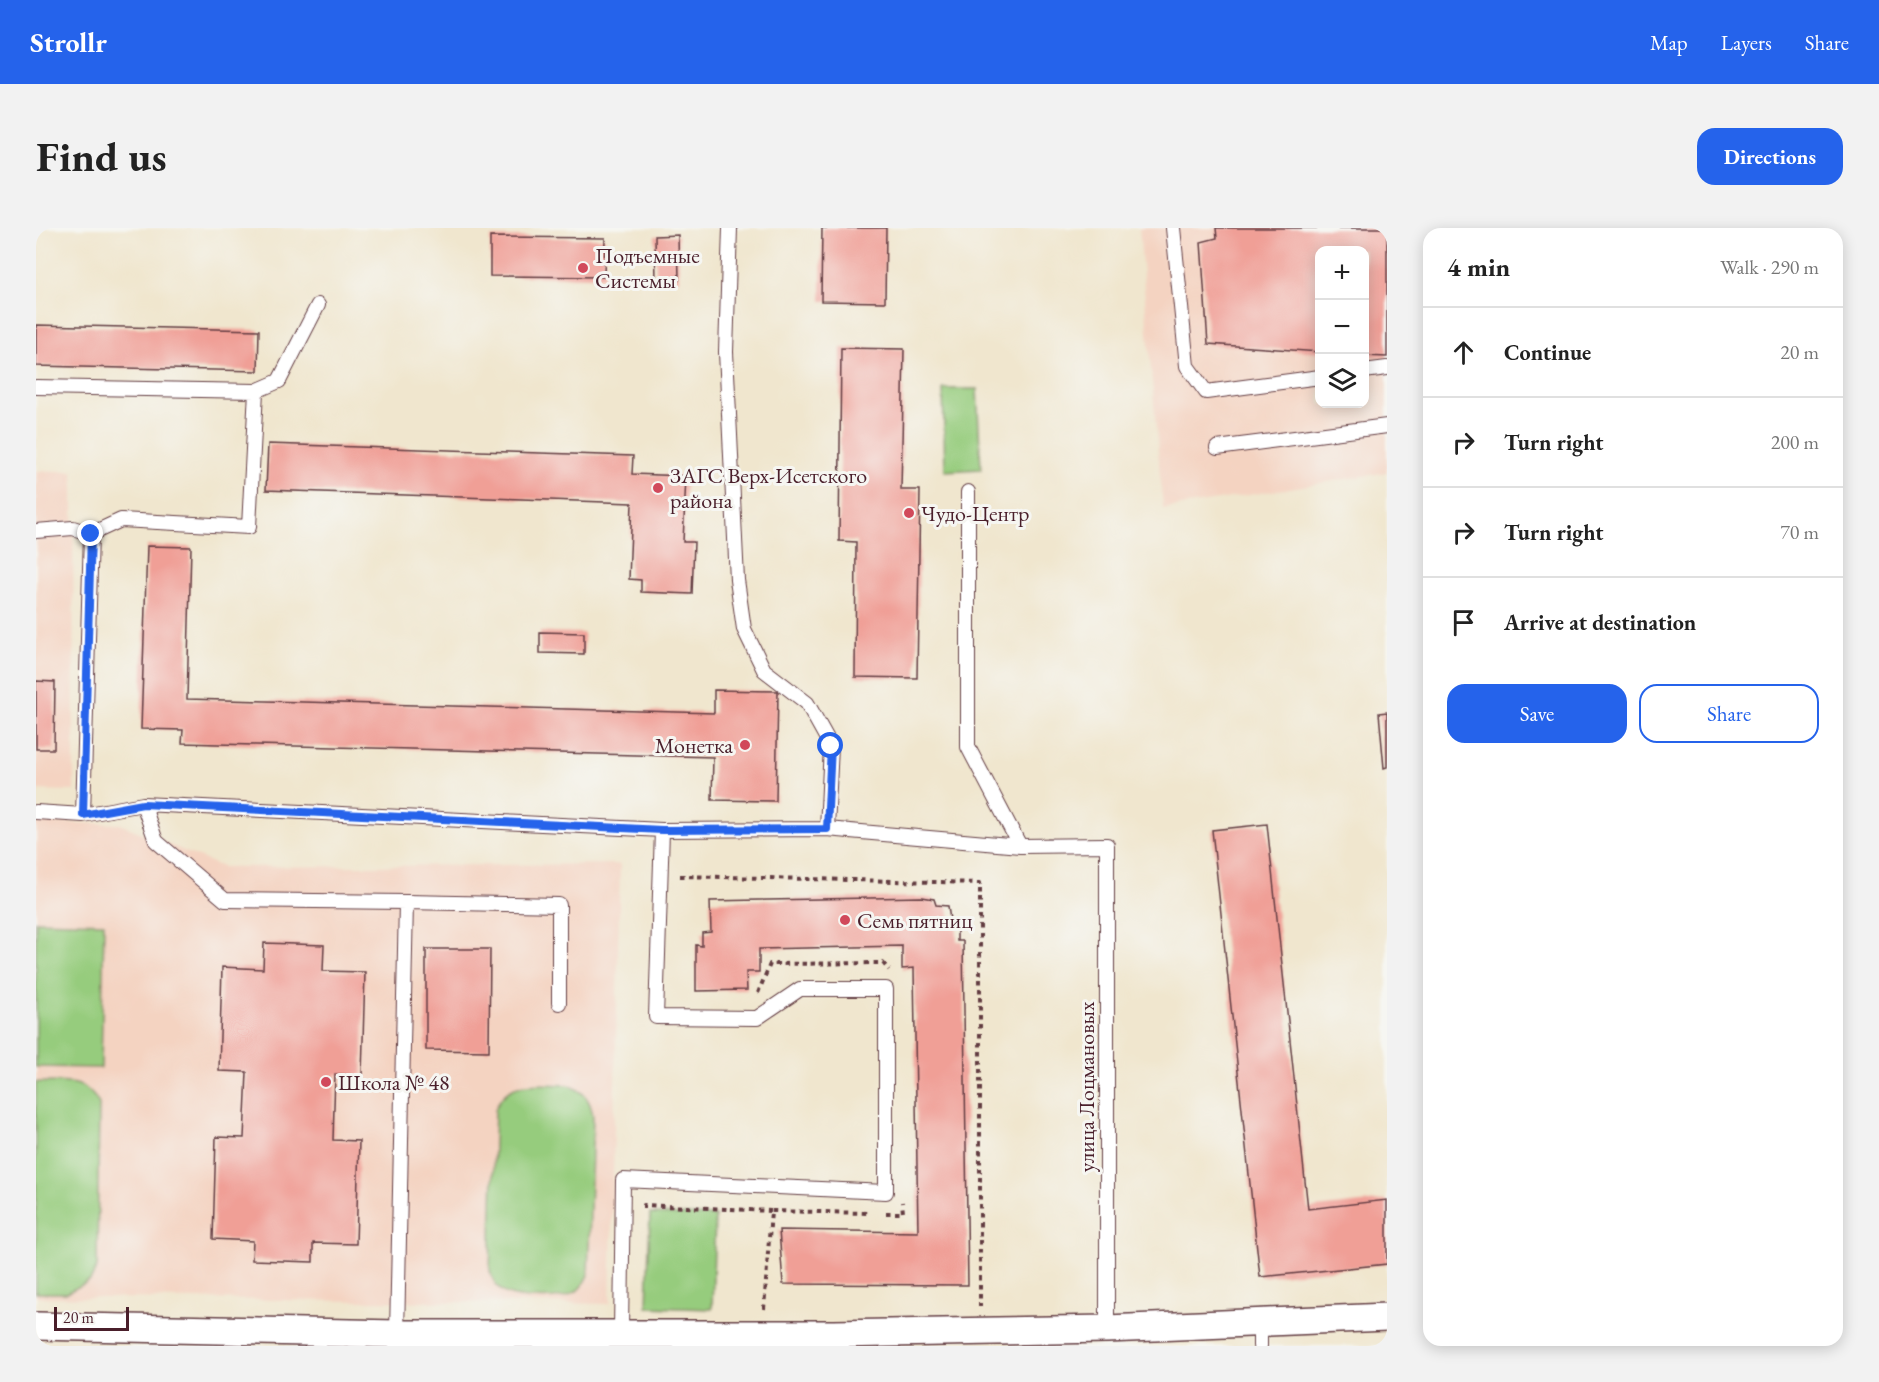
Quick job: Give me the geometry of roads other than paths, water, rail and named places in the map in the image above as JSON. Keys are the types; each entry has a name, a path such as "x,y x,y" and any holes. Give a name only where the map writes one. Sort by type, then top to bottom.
{"street":[{"path":"36,1326 198,1338 397,1340 621,1332 834,1340 1107,1329 1260,1334 1387,1317"}],"lane":[{"path":"730,228 726,352 737,580 744,629 764,670 807,703 831,746 827,829"},
{"path":"1173,228 1187,366 1206,392 1315,378"},
{"path":"36,387 256,391 279,381 318,305"},
{"path":"1369,370 1387,368"},
{"path":"36,531 73,528 91,534 121,520 249,526 256,391"},
{"path":"1217,448 1387,426"},
{"path":"968,492 968,747 1020,846"},
{"path":"83,815 91,534"},
{"path":"36,812 83,815 143,804 662,830 827,829 1020,846"},
{"path":"143,804 156,841 225,900 559,905 559,1003"},
{"path":"621,1332 623,1180 886,1192 886,989 800,989 758,1018 656,1017 662,830"},
{"name":"улица Лоцмановых","path":"1020,846 1107,844 1107,1329"},
{"path":"397,1340 406,902"}],"place":[{"name":"Подъемные Системы","path":"583,268"},
{"name":"ЗАГС Верх-Исетского района","path":"658,488"},
{"name":"Чудо-Центр","path":"909,513"},
{"name":"Монетка","path":"745,745"},
{"name":"Семь пятниц","path":"845,920"},
{"name":"Школа № 48","path":"326,1082"}]}
